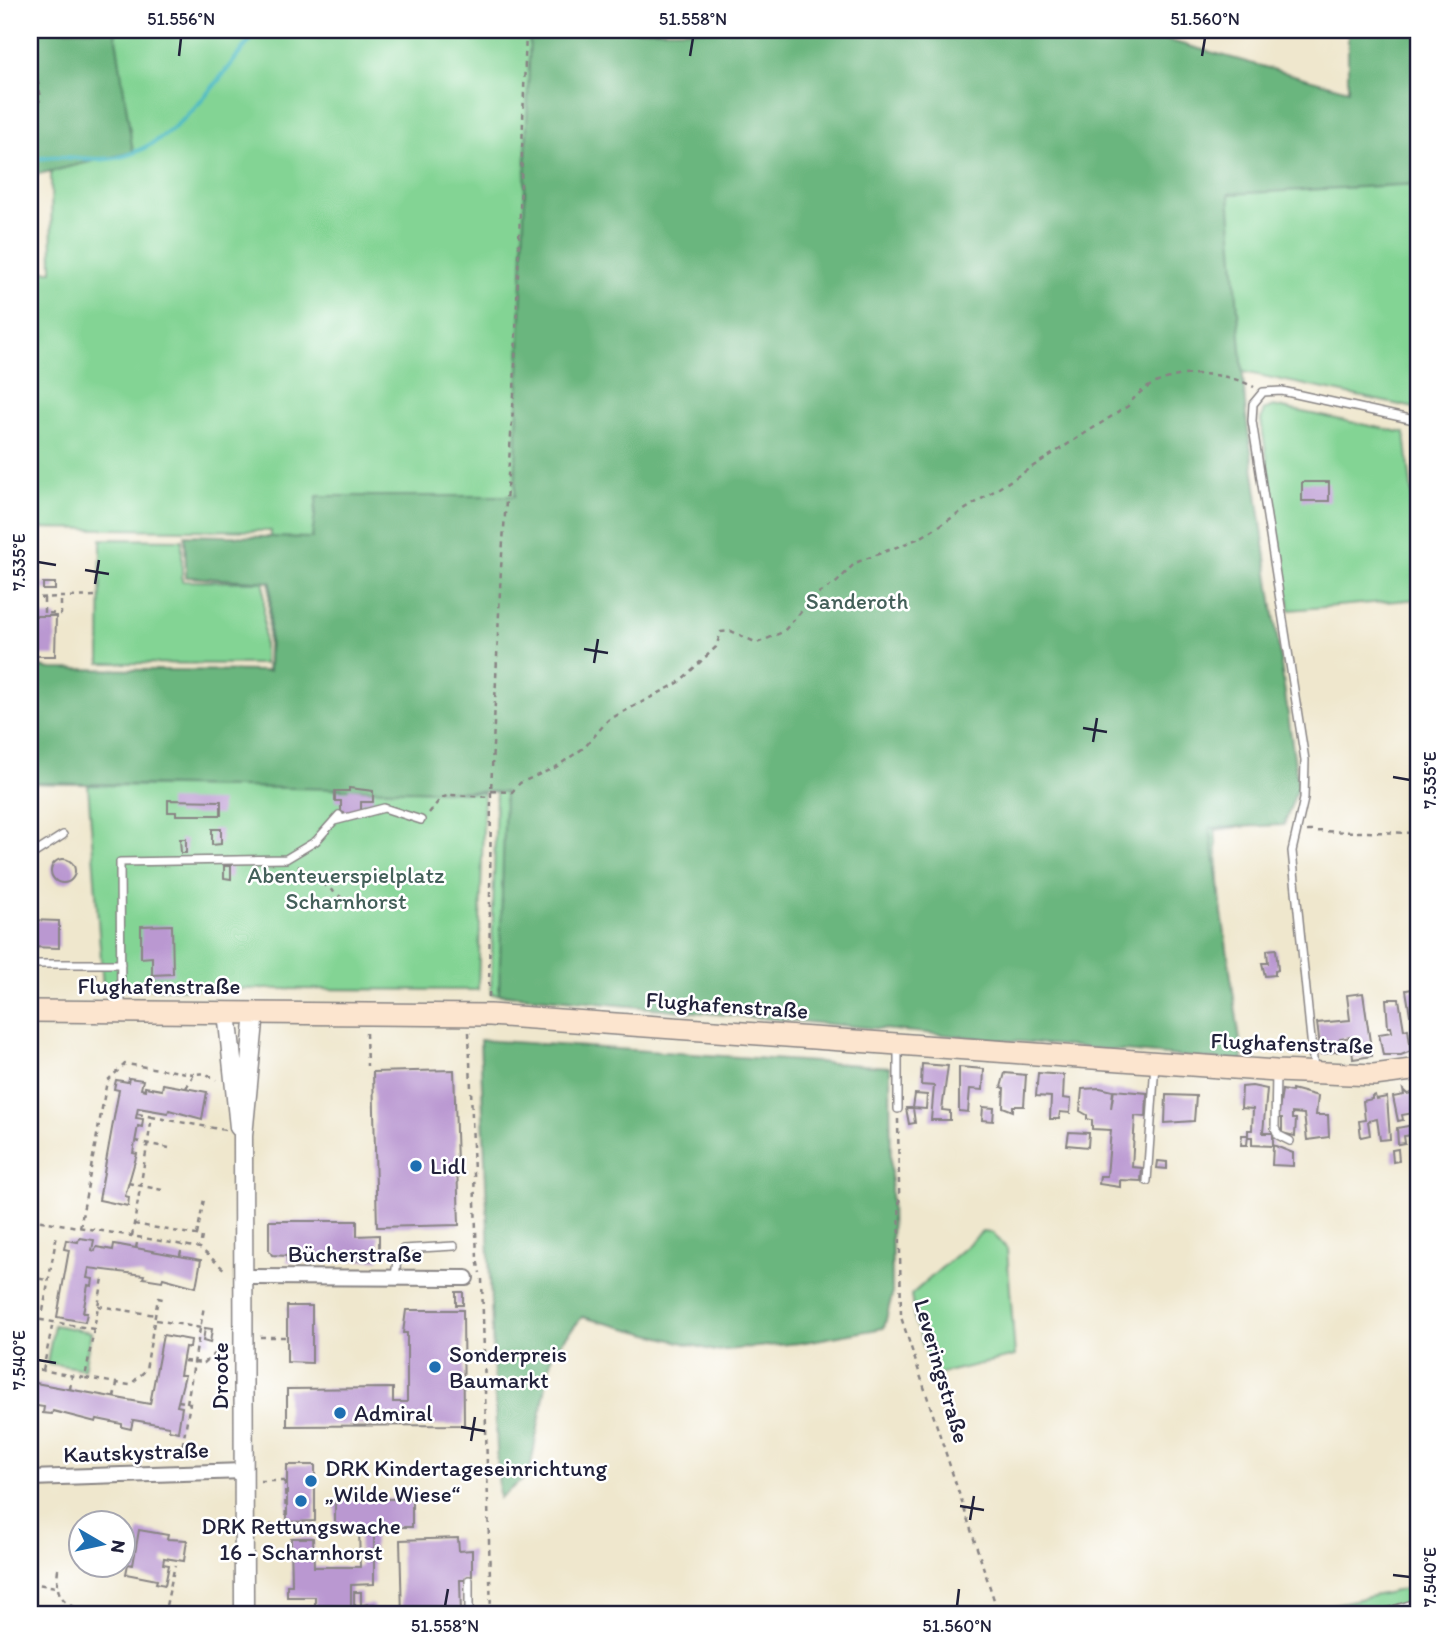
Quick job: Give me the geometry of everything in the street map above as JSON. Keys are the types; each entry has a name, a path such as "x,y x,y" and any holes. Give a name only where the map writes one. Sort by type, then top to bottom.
{"main road":[{"name":"Flughafenstraße","path":"30,1011 490,1015 1276,1071 1374,1075 1419,1069"}],"street":[{"name":"Droote","path":"244,1615 244,1471 236,1275 243,1136 255,1012"},
{"name":"Droote","path":"227,1013 238,1124 243,1136"},
{"name":"Bücherstraße","path":"236,1275 466,1278"},
{"name":"Kautskystraße","path":"30,1478 244,1471"}],"lane":[{"path":"1315,1073 1292,851 1304,799 1305,760 1252,421 1254,404 1263,392 1282,391 1419,421"},
{"path":"121,1012 120,862 286,859 316,841 336,818 384,808 421,820"},
{"path":"30,856 64,835"},
{"path":"30,964 121,964"},
{"path":"898,1045 898,1109"},
{"path":"1147,1181 1155,1062"},
{"path":"1276,1071 1275,1128 1278,1135 1290,1141"},
{"path":"395,1277 397,1260 404,1248 454,1246"},
{"path":"469,1580 469,1615"},
{"path":"1377,1615 1419,1602"}],"path":[{"path":"490,1015 491,791 501,568 514,395 526,30"},
{"path":"30,41 41,98 30,117"},
{"path":"491,791 512,792 520,783 556,767 585,747 608,720 678,683 716,647 721,632 731,631 757,643 783,632 817,594 837,582 855,563 920,538 1128,406 1136,394 1185,374 1199,373 1250,384 1263,392"},
{"path":"30,598 98,596"},
{"path":"44,597 44,613 61,614 61,597"},
{"path":"437,806 441,798 450,795 491,797"},
{"path":"1296,830 1419,834"},
{"path":"286,859 341,897"},
{"path":"96,965 97,994"},
{"path":"469,1032 477,1259 482,1279 491,1615"},
{"path":"366,1033 367,1066"},
{"path":"80,1228 107,1081 125,1064 194,1074 205,1073 222,1083"},
{"path":"186,1088 194,1074"},
{"name":"Leveringstraße","path":"898,1109 901,1317 999,1615"},
{"path":"138,1114 226,1130"},
{"path":"132,1236 152,1117"},
{"path":"135,1141 169,1148"},
{"path":"128,1183 162,1190"},
{"path":"197,1235 204,1199"},
{"path":"30,1219 200,1248 236,1275"},
{"path":"134,1224 202,1236 200,1248"},
{"path":"43,1311 57,1234"},
{"path":"136,1248 138,1237"},
{"path":"180,1256 183,1245"},
{"path":"30,1277 48,1280"},
{"path":"85,1378 103,1278"},
{"path":"30,1368 130,1385 146,1370 158,1298 167,1300"},
{"path":"98,1306 201,1328"},
{"path":"187,1403 204,1306"},
{"path":"30,1318 94,1329"},
{"path":"43,1370 53,1322"},
{"path":"260,1337 287,1337"},
{"path":"184,1361 204,1363 216,1353 227,1355"},
{"path":"69,1389 72,1376"},
{"path":"114,1397 117,1384"},
{"path":"177,1474 190,1403 178,1401"},
{"path":"30,1442 34,1406"},
{"path":"261,1481 286,1480 286,1525"},
{"path":"260,1525 312,1524"},
{"path":"164,1615 175,1565"},
{"path":"58,1569 56,1587 65,1601 91,1615"},
{"path":"30,1583 56,1587"},
{"path":"176,1615 186,1609"}],"green space":[{"path":"30,30 115,30 133,152 30,176"},
{"name":"Sanderoth","path":"111,30 536,30 1419,180 1419,409 1225,368 1286,820 1215,830 1232,1048 491,994 496,790 378,788 484,793 478,990 103,988 88,785 338,788 30,783 30,678 267,680 271,531 30,528 30,271 52,271 51,172 118,152"},
{"name":"Sanderoth","path":"530,30 1131,30 1348,90 1348,30 1419,30 1419,184 1229,194 1246,415 1298,786 1284,825 1210,828 1243,1062 499,994 505,792 30,783 30,665 51,669 269,671 271,582 186,577 185,535 312,538 317,496 515,496"},
{"path":"1273,406 1405,433 1419,556 1419,599 1290,610 1261,420 1264,410"},
{"path":"101,539 182,540 182,581 264,582 264,664 100,663"},
{"path":"480,1040 890,1067 892,1295 884,1328 800,1343 715,1351 582,1317 552,1354 529,1475 499,1498"},
{"path":"982,1232 993,1233 1007,1249 1015,1356 934,1375 915,1323 911,1295"},
{"path":"54,1325 91,1332 84,1369 47,1363"},
{"path":"1419,1586 1419,1615 1285,1615"}],"building":[{"path":"1302,482 1329,482 1329,501 1302,501"},
{"path":"43,583 55,583 55,590 43,590"},
{"path":"33,616 56,616 55,656 32,656"},
{"path":"349,788 373,791 373,802 361,802 361,813 349,815 341,812 341,801 335,801 335,791 349,791"},
{"path":"168,800 221,801 221,815 176,815 176,812 168,812"},
{"path":"212,829 221,829 221,844 212,845"},
{"path":"180,839 186,839 186,853 181,853"},
{"path":"63,859 74,866 75,871 68,882 63,883 52,876 51,871 58,860"},
{"path":"224,866 231,866 231,879 224,878"},
{"path":"30,920 59,921 59,948 30,947"},
{"path":"172,925 173,974 152,975 152,957 141,958 141,926"},
{"path":"1276,949 1278,970 1275,975 1265,976 1262,963 1268,963 1267,950"},
{"path":"1419,988 1419,1014 1410,1015 1406,990"},
{"path":"1363,993 1372,1056 1353,1059 1351,1037 1340,1039 1342,1051 1321,1054 1317,1023 1350,1020 1347,995"},
{"path":"1386,999 1399,999 1404,1030 1408,1029 1411,1051 1401,1055 1383,1055 1379,1034 1392,1032 1391,1027 1388,1027"},
{"path":"922,1064 948,1066 942,1110 950,1111 950,1120 931,1120 934,1086 921,1085"},
{"path":"959,1067 984,1069 983,1090 970,1089 968,1112 959,1111"},
{"name":"Lidl","path":"454,1070 459,1225 377,1227 373,1072"},
{"path":"1005,1073 1026,1075 1024,1106 1013,1106 1013,1111 1003,1107 1004,1088 1001,1087"},
{"path":"1038,1073 1064,1075 1063,1098 1071,1099 1070,1113 1060,1112 1059,1119 1050,1119 1051,1097 1036,1096"},
{"path":"129,1078 143,1080 141,1089 145,1090 145,1087 162,1090 163,1084 207,1092 202,1119 169,1110 168,1113 138,1108 136,1118 143,1119 142,1127 138,1126 133,1153 137,1154 125,1196 129,1197 128,1206 99,1200 119,1090 114,1089 116,1080 128,1082"},
{"path":"1242,1087 1267,1089 1263,1133 1273,1133 1273,1145 1293,1153 1293,1166 1272,1165 1273,1146 1252,1145 1248,1130 1252,1130 1253,1109 1241,1108"},
{"path":"1100,1088 1113,1091 1111,1108 1114,1090 1147,1093 1146,1117 1135,1116 1132,1167 1142,1168 1141,1181 1120,1180 1120,1187 1099,1184 1100,1176 1107,1176 1111,1130 1092,1129 1092,1120 1087,1119 1087,1115 1080,1111 1082,1089"},
{"path":"1292,1089 1318,1096 1316,1115 1328,1115 1329,1137 1307,1140 1304,1114 1292,1113 1292,1119 1296,1119 1295,1136 1282,1133 1282,1118 1278,1118 1282,1090 1292,1092"},
{"path":"1403,1090 1407,1094 1418,1092 1419,1112 1402,1115 1403,1120 1398,1121 1393,1097 1404,1095"},
{"path":"915,1094 927,1095 926,1109 913,1108"},
{"path":"1166,1095 1196,1096 1194,1121 1165,1123"},
{"path":"1375,1095 1376,1099 1387,1097 1390,1139 1380,1140 1377,1119 1368,1121 1370,1135 1361,1137 1359,1121 1365,1120 1363,1101 1372,1099"},
{"path":"983,1107 994,1108 993,1121 982,1120"},
{"path":"906,1108 913,1108 915,1123 909,1124"},
{"path":"1419,1124 1419,1134 1404,1136 1405,1143 1398,1144 1397,1128"},
{"path":"1069,1132 1089,1133 1088,1147 1067,1145"},
{"path":"1242,1135 1248,1135 1247,1145 1241,1145"},
{"path":"1398,1149 1399,1161 1393,1162 1392,1150"},
{"path":"1158,1161 1167,1162 1167,1169 1157,1168"},
{"path":"269,1221 357,1221 357,1236 379,1235 379,1260 287,1262 287,1256 272,1255 269,1250"},
{"path":"79,1238 94,1240 92,1250 95,1251 96,1247 113,1250 114,1244 201,1260 196,1287 163,1278 162,1281 143,1278 144,1275 89,1268 87,1278 93,1279 92,1286 88,1285 83,1313 87,1313 85,1322 57,1317 69,1250 64,1249 66,1240 78,1242"},
{"path":"456,1292 463,1292 463,1305 456,1305"},
{"path":"287,1306 312,1306 312,1363 287,1362"},
{"name":"Sonderpreis Baumarkt","path":"406,1310 463,1310 464,1425 287,1426 287,1389 393,1388 393,1402 407,1402 407,1333 403,1333"},
{"path":"205,1328 212,1329 210,1343 203,1341"},
{"path":"163,1335 191,1340 190,1348 185,1347 180,1375 185,1375 177,1406 182,1407 178,1432 169,1430 169,1426 133,1420 131,1429 122,1427 122,1424 97,1419 96,1422 53,1411 52,1414 43,1413 44,1407 30,1405 30,1382 150,1404"},
{"name":"DRK Rettungswache 16 - Scharnhorst","path":"287,1465 315,1465 315,1521 287,1522"},
{"path":"335,1499 412,1499 412,1527 374,1527 374,1584 351,1585 351,1607 315,1607 315,1597 287,1597 287,1585 292,1585 291,1538 313,1538 314,1567 360,1567 359,1527 335,1527"},
{"path":"139,1530 168,1535 167,1539 187,1540 184,1561 164,1558 163,1564 169,1565 165,1585 156,1583 157,1580 136,1576"},
{"path":"458,1538 459,1551 472,1550 472,1580 460,1580 461,1615 402,1615 400,1540"},
{"path":"354,1592 361,1592 361,1605 354,1605"},
{"path":"374,1604 374,1615 361,1615 361,1605"}],"waterway":[{"path":"30,161 50,157 105,159 129,154 151,144 192,111 258,30"}],"place":[{"name":"Lidl","path":"416,1166"},
{"name":"Sonderpreis Baumarkt","path":"435,1367"},
{"name":"Admiral","path":"340,1413"},
{"name":"DRK Kindertageseinrichtung „Wilde Wiese“","path":"311,1481"},
{"name":"DRK Rettungswache 16 - Scharnhorst","path":"301,1501"}],"park label":[{"name":"Abenteuerspielplatz Scharnhorst","path":"346,888"}]}
